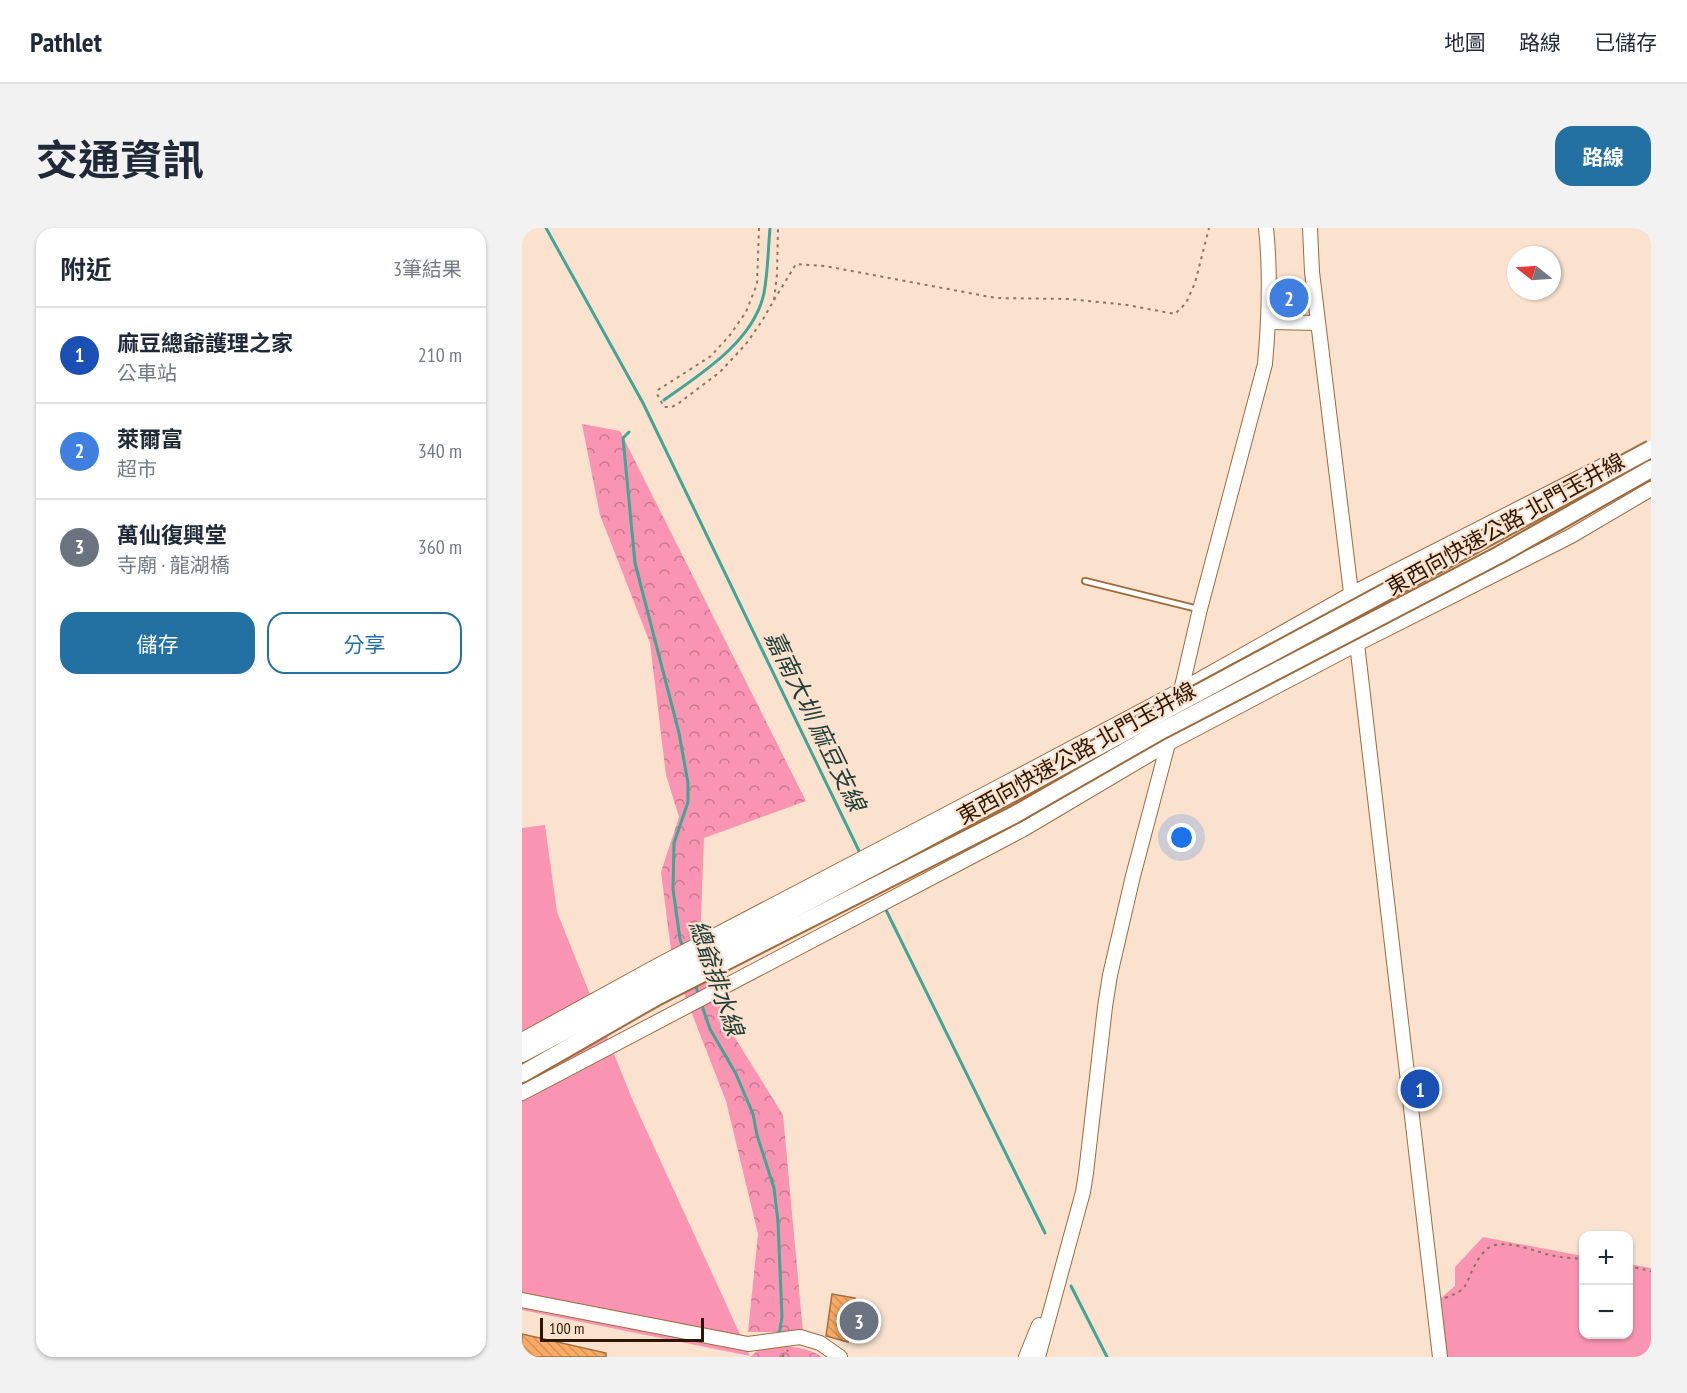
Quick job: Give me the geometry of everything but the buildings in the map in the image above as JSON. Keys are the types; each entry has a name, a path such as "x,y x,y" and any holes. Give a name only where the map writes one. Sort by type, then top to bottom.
{"highway":[{"name":"東西向快速公路 北門玉井線","path":"522,1054 1651,449"},
{"name":"東西向快速公路 北門玉井線","path":"522,1074 657,982 1014,814 1157,733 1499,555 1651,469"}],"main road":[{"path":"1038,1357 1086,1173 1110,975 1200,609 1265,364 1269,322 1269,259 1266,228"},
{"path":"1310,228 1312,272 1440,1357"},
{"path":"1269,322 1318,323"},
{"path":"522,1040 657,982 1004,784 1181,690 1351,594 1651,441"},
{"path":"522,1093 1022,830 1169,742 1571,536 1651,489"},
{"path":"1026,1357 1062,1265"},
{"path":"522,1299 748,1344 800,1337 820,1343 840,1357"}],"lane":[{"path":"1647,228 1651,233"},
{"path":"1085,581 1200,609"}],"path":[{"path":"759,228 757,284 746,312 711,356 658,390 657,394 664,407 672,407 679,403 720,372 746,344 796,264 825,266 996,298 1069,299 1127,304 1175,314 1186,303 1195,283 1209,228"},
{"path":"774,300 778,228"},
{"path":"1434,1301 1463,1291 1475,1264 1488,1247 1514,1246 1554,1256 1579,1258"},
{"path":"1633,1267 1651,1271"}],"green space":[{"path":"582,424 620,431 806,801 704,838 700,947 729,1028 783,1115 803,1332 748,1332 758,1234 726,1101 673,965 661,872 679,817 666,775 650,643 600,515"},
{"path":"545,825 557,912 633,1101 750,1356 522,1310 522,828"},
{"path":"1483,1237 1579,1255 1579,1339 1633,1339 1633,1265 1651,1268 1651,1357 1441,1357 1433,1305 1455,1286 1455,1267"},
{"path":"763,1346 801,1348 822,1357 750,1357"}],"waterway":[{"name":"嘉南大圳 麻豆支線","path":"546,228 643,403 860,853"},
{"name":"總爺排水線","path":"664,400 724,355 749,326 764,293 770,228"},
{"name":"總爺排水線","path":"629,432 623,438 635,563 679,733 688,783 688,802 674,843 673,889 683,948"},
{"name":"嘉南大圳 麻豆支線","path":"884,906 1045,1233"},
{"name":"總爺排水線","path":"695,983 699,997"},
{"name":"總爺排水線","path":"701,1003 710,1029 736,1074 753,1114 757,1135 774,1188 778,1222 782,1317 779,1335"},
{"name":"嘉南大圳 麻豆支線","path":"1071,1286 1107,1357"}],"place":[{"name":"萊爾富","path":"1289,298"},
{"name":"麻豆總爺護理之家","path":"1420,1089"},
{"name":"萬仙復興堂","path":"859,1321"}]}
